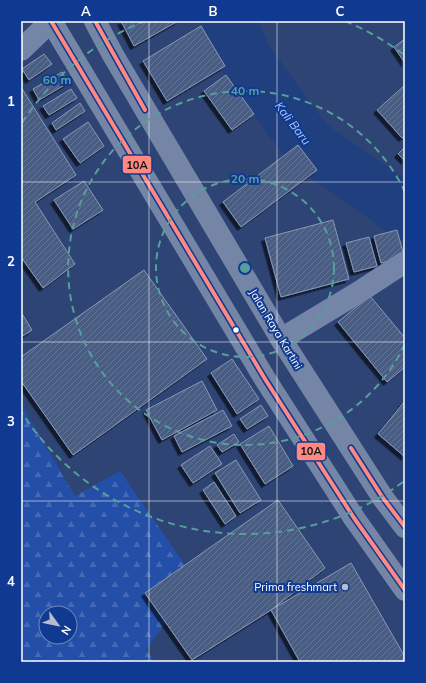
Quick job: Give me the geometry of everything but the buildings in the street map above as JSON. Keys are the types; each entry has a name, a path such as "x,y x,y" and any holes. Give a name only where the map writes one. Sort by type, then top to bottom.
{"main road":[{"path":"51,21 265,378 354,518 405,590"},
{"name":"Jalan Raya Kartini","path":"95,21 112,55 281,339 383,498 405,527"}],"street":[{"path":"21,50 51,21"},
{"path":"281,339 359,292 405,262"}],"green space":[{"path":"21,404 75,496 120,471 196,581 146,650 155,662 21,662"}],"waterway":[{"name":"Kali Baru","path":"229,21 246,59 308,144 386,198 405,213"}],"transit line":[{"name":"10A","path":"51,21 265,379 354,518 405,590"},
{"name":"10A","path":"95,21 145,110"},
{"name":"10A","path":"351,448 383,498 405,527"}],"place":[{"name":"Prima freshmart","path":"345,587"}]}
